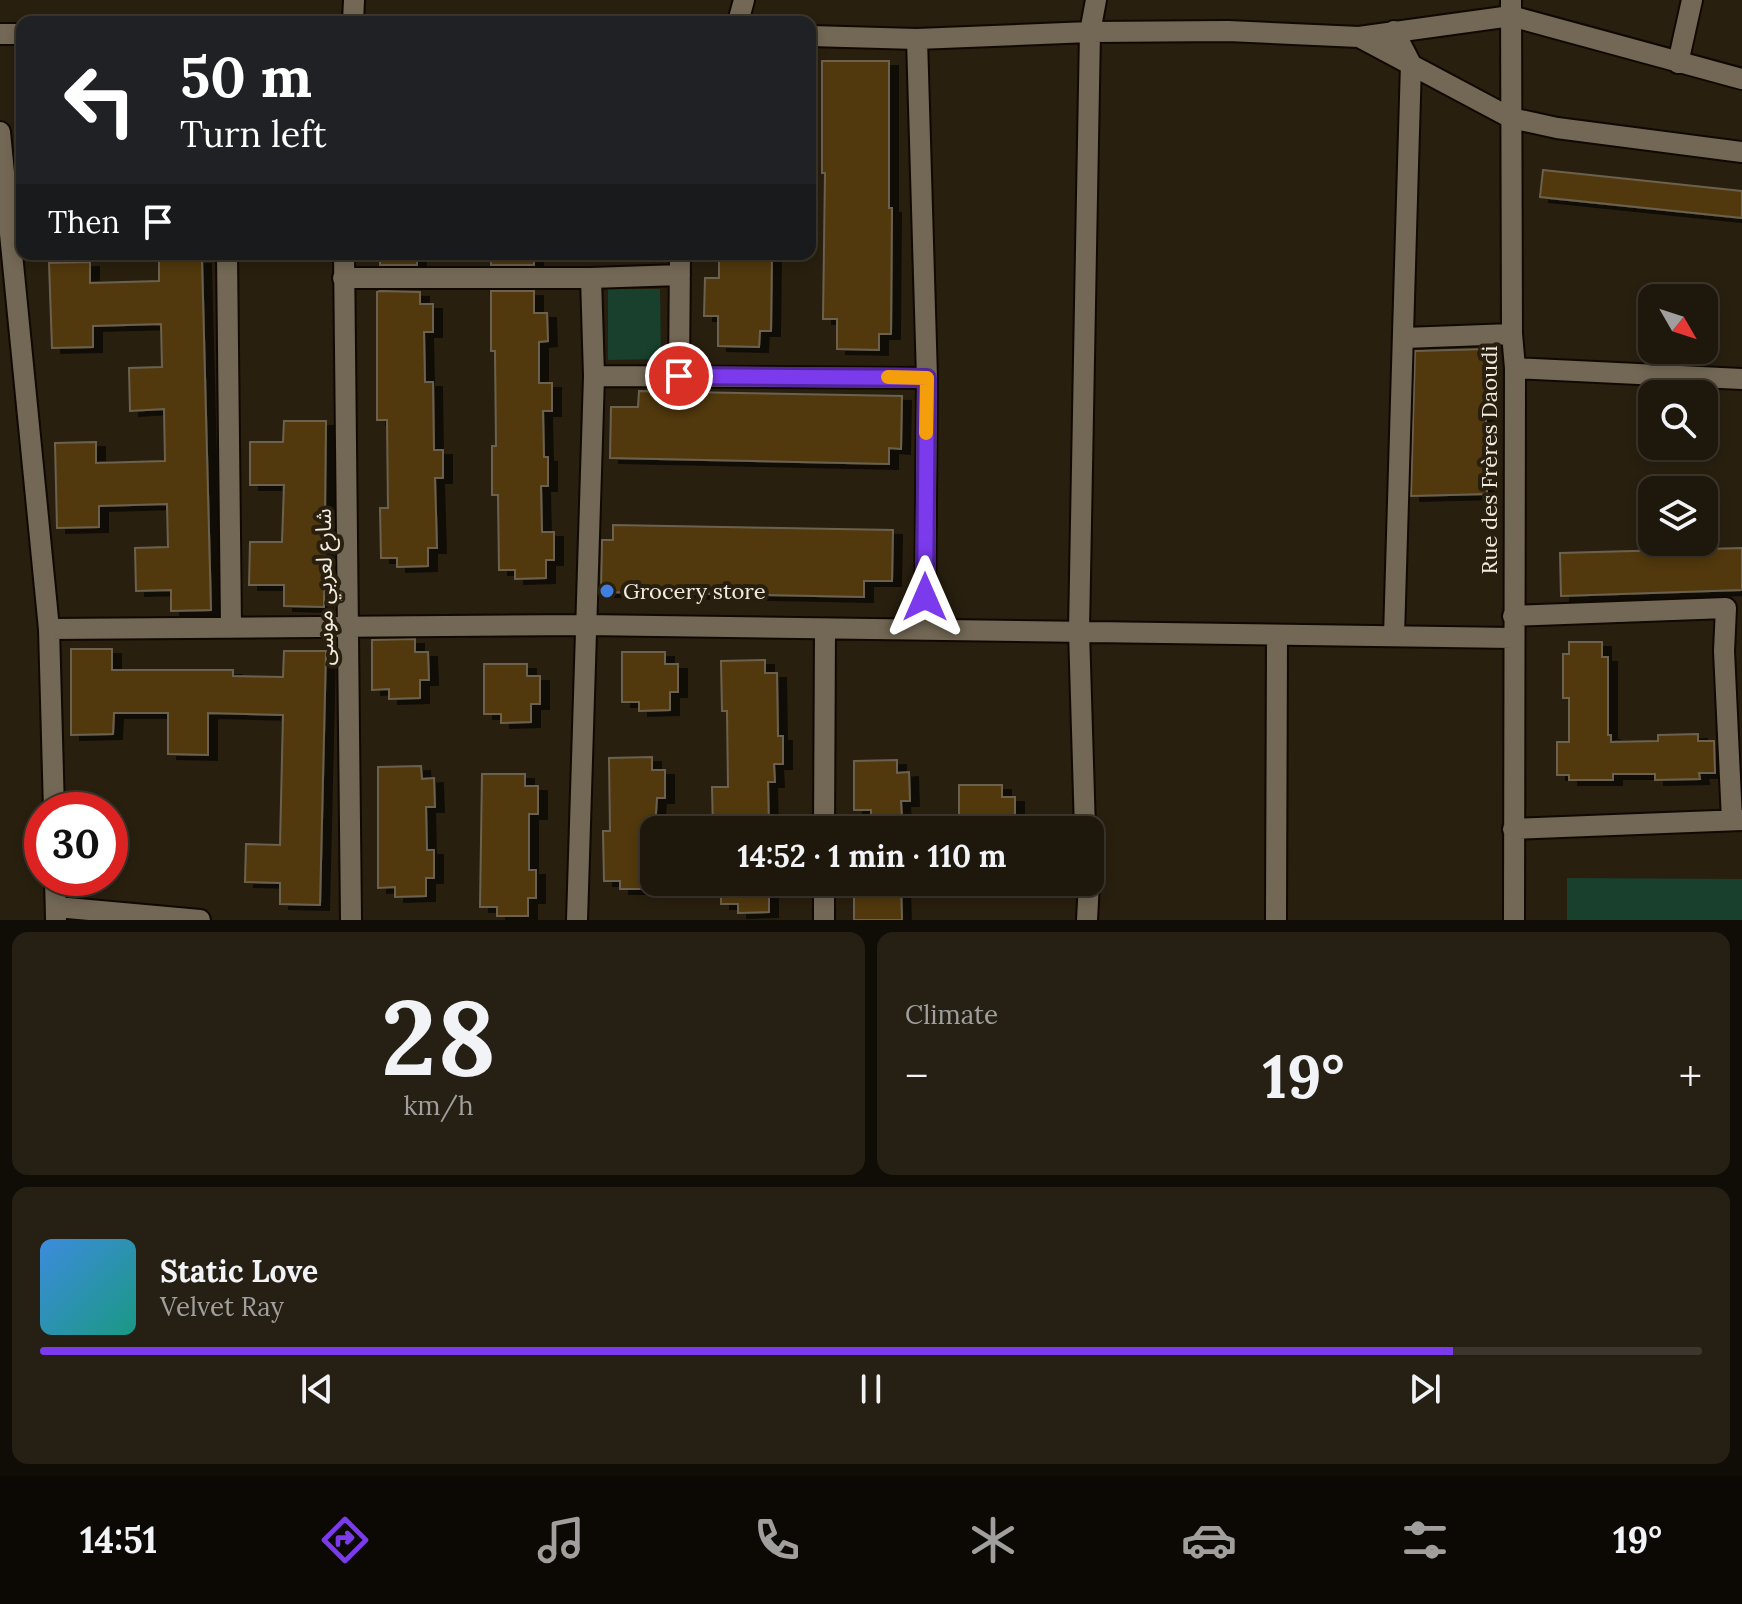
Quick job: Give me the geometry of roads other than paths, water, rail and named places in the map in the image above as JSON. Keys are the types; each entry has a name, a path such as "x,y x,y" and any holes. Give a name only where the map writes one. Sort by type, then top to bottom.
{"street":[{"path":"1085,816 1079,631 1090,32 1096,0"},
{"path":"1678,63 1692,0"},
{"path":"816,36 917,39 1090,32 1228,31 1359,37 1511,8 1678,63 1742,79"},
{"name":"Rue des Frères Daoudi","path":"1511,8 1512,334 1515,368 1514,920"},
{"path":"1394,31 1411,64 1394,636"},
{"path":"1359,37 1511,118 1557,128 1742,152"},
{"path":"917,39 927,378 925,628"},
{"path":"0,132 16,234"},
{"path":"19,260 49,629 54,792"},
{"path":"227,260 231,627"},
{"name":"شارع لعربي موسى","path":"344,260 351,920"},
{"path":"343,278 591,278 680,264 679,376"},
{"path":"577,920 594,376 591,278"},
{"path":"1404,338 1512,334"},
{"path":"1515,368 1742,379"},
{"path":"594,376 927,378"},
{"path":"1513,616 1726,608 1724,651 1737,820 1513,829"},
{"path":"49,629 585,625 1513,638"},
{"path":"824,816 825,630"},
{"path":"1276,920 1277,635"},
{"path":"824,896 824,920"},
{"path":"1087,920 1088,896"},
{"path":"56,914 200,920"}],"place":[{"name":"Grocery store","path":"607,591"}]}
